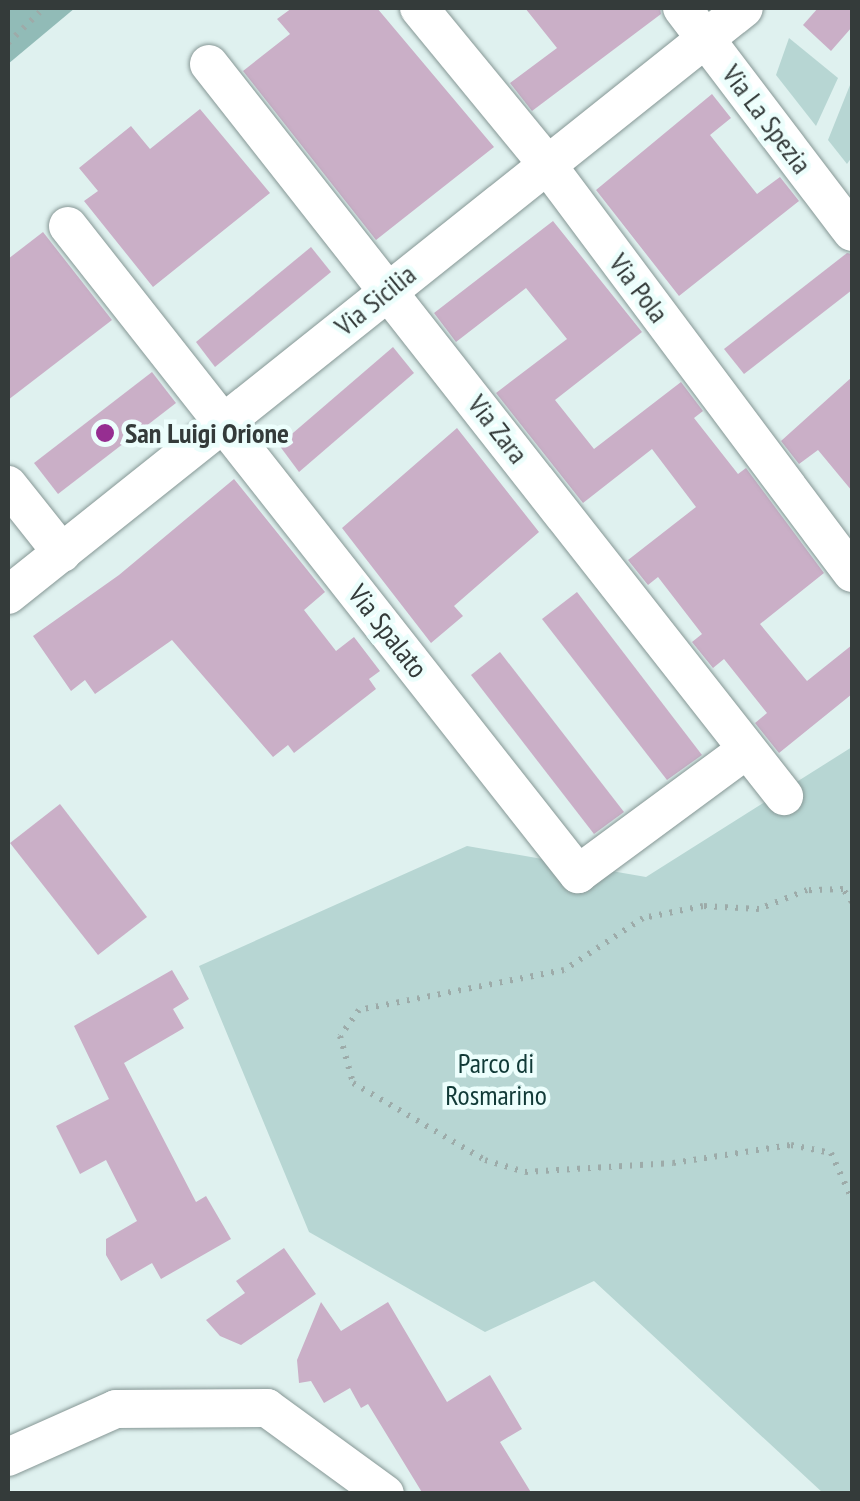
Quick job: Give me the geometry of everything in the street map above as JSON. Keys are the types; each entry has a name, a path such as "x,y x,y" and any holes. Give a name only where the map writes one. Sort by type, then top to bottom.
{"street":[{"name":"Via Pola","path":"419,8 546,165 852,573"},
{"name":"Via La Spezia","path":"682,8 852,232"},
{"name":"Via Sicilia","path":"8,596 744,8"},
{"name":"Via Zara","path":"209,64 389,288 784,796"},
{"name":"Via Spalato","path":"68,226 578,874 746,750"},
{"path":"8,485 62,552"},
{"path":"8,1457 116,1408 267,1408 385,1494"}],"path":[{"path":"8,43 44,8"},
{"path":"852,902 843,888 808,890 759,909 703,906 642,918 564,970 360,1010 340,1036 352,1083 485,1160 525,1172 672,1163 791,1145 831,1153 852,1199"}],"green space":[{"path":"789,38 838,78 816,126 776,75"},
{"path":"850,85 852,157 847,164 828,140"},
{"name":"Parco di Rosmarino","path":"852,747 852,1493 823,1493 594,1281 485,1332 309,1232 199,966 467,846 646,877"}],"shaded area":[{"path":"8,8 75,8 8,64"}],"building":[{"path":"292,8 377,8 494,147 376,240 243,71 290,34 277,19"},
{"path":"525,8 660,8 661,14 532,111 510,83 557,48"},
{"path":"818,8 852,8 852,27 831,51 803,25"},
{"path":"712,94 731,118 710,135 757,194 780,177 799,201 679,296 596,190"},
{"path":"200,109 270,193 153,287 84,201 98,191 79,168 131,126 150,149"},
{"path":"553,221 642,332 555,400 594,449 681,382 703,411 694,418 738,474 746,468 824,573 760,624 807,681 852,645 852,694 779,753 755,723 767,713 724,659 713,668 692,642 702,634 658,577 648,585 628,560 696,507 652,449 583,503 496,393 567,339 526,288 456,342 434,313"},
{"path":"43,232 112,320 8,400 8,259"},
{"path":"311,247 331,272 215,367 196,342"},
{"path":"847,253 852,254 852,290 744,374 724,349"},
{"path":"393,347 414,373 299,472 279,445"},
{"name":"San Luigi Orione","path":"152,372 176,403 58,494 34,463"},
{"path":"852,377 852,491 818,450 799,464 781,441"},
{"path":"457,428 539,532 454,606 463,616 431,643 342,528"},
{"path":"234,479 325,592 304,610 336,651 354,637 380,671 369,679 376,689 294,753 288,745 273,757 172,640 95,694 85,680 71,691 33,636 119,575"},
{"path":"577,592 702,755 667,780 542,619"},
{"path":"500,652 624,812 594,834 471,675"},
{"path":"60,804 147,917 98,955 10,843"},
{"path":"172,970 189,999 173,1009 184,1028 124,1063 196,1202 206,1196 231,1239 161,1279 152,1263 121,1281 106,1255 106,1239 137,1221 106,1160 80,1174 56,1126 109,1099 74,1026"},
{"path":"284,1248 316,1294 241,1345 220,1336 206,1320 245,1293 236,1281"},
{"path":"321,1302 341,1331 388,1302 447,1402 490,1375 522,1429 500,1442 532,1494 423,1494 368,1404 361,1408 350,1388 324,1403 311,1381 299,1383 297,1360"}],"place":[{"name":"San Luigi Orione","path":"105,433"}]}
